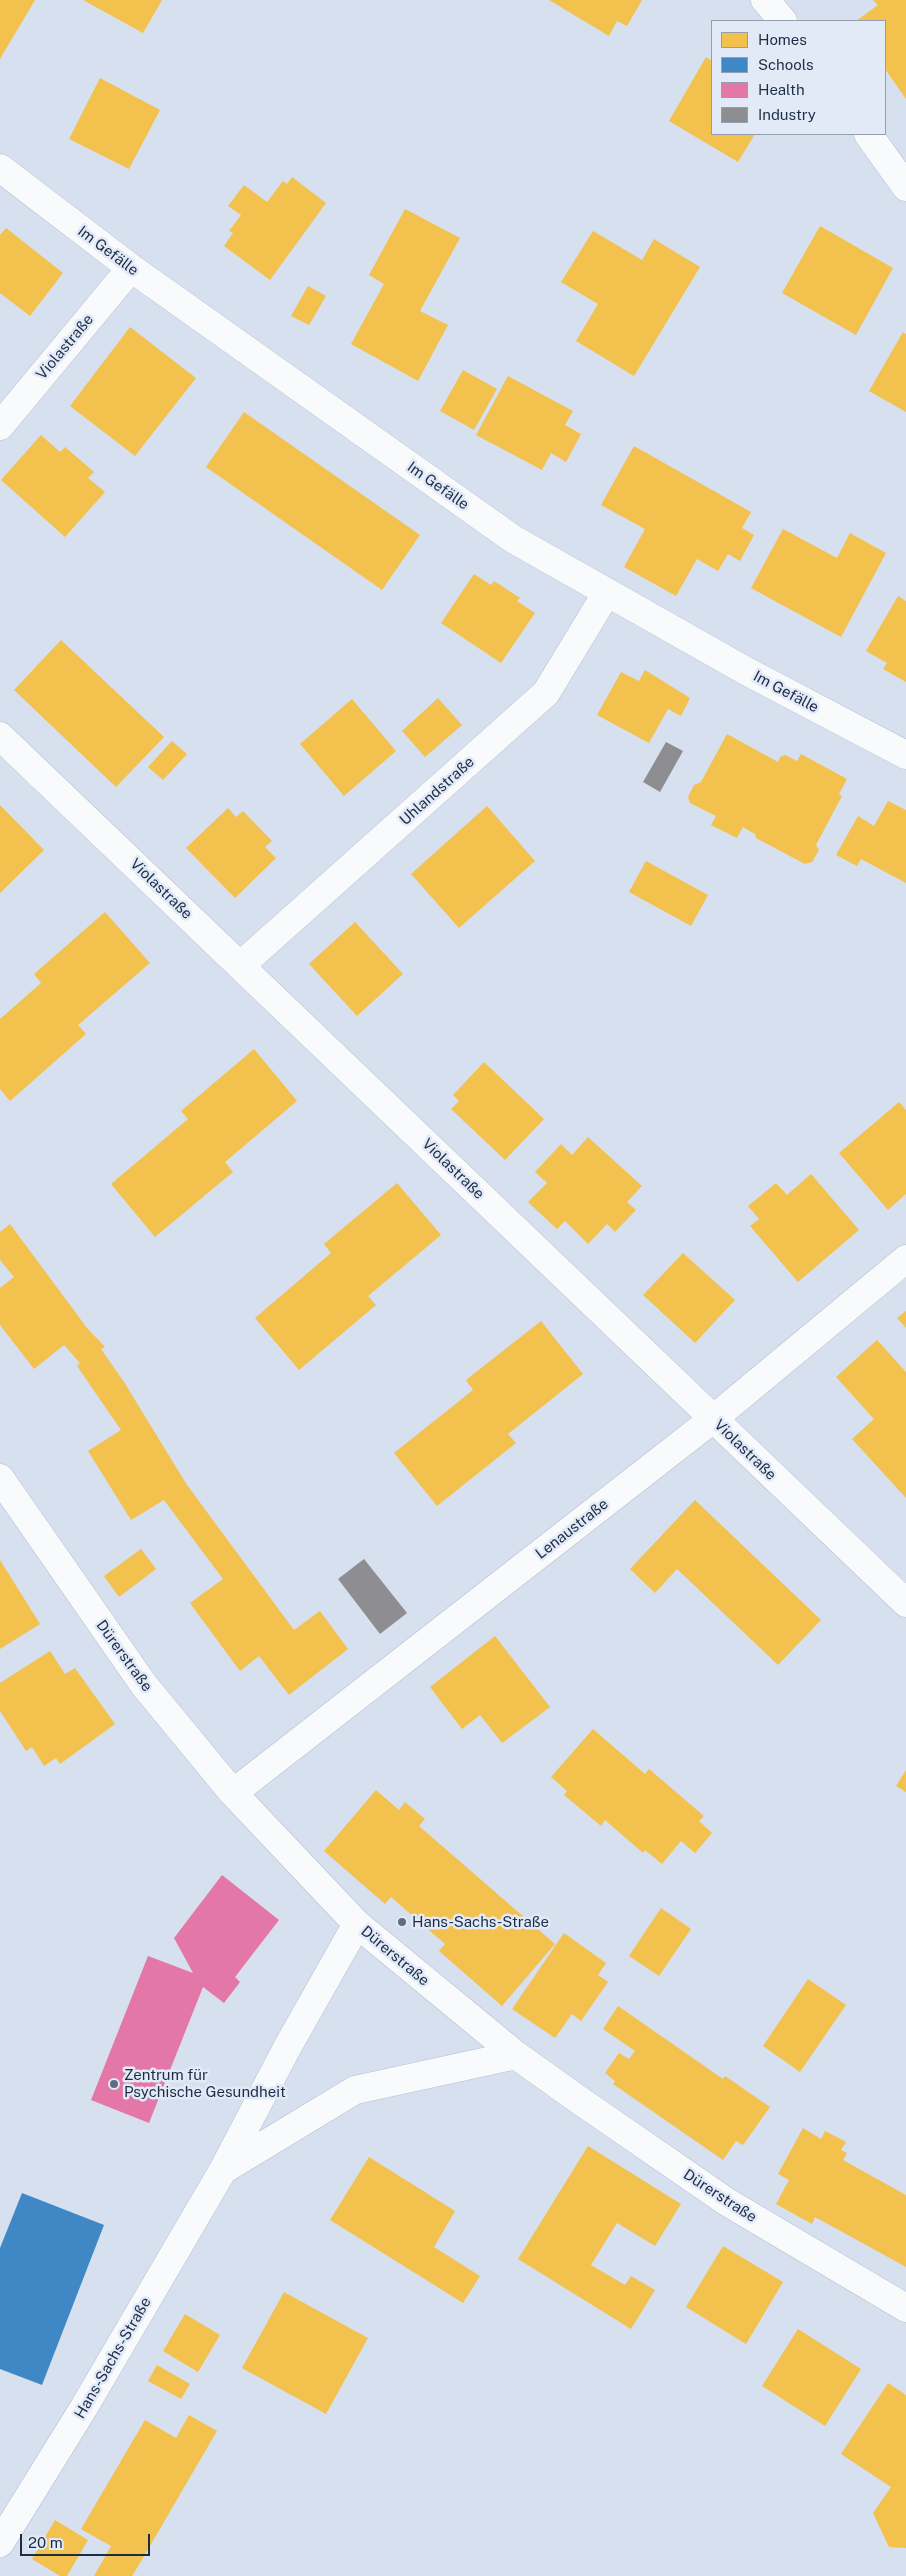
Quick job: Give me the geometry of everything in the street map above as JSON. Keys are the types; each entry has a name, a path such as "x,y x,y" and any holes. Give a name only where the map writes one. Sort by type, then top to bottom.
{"street":[{"path":"765,0 782,20"},
{"path":"869,135 906,187"},
{"name":"Im Gefälle","path":"0,168 131,268 513,539 606,594 906,755"},
{"name":"Violastraße","path":"0,426 131,268"},
{"name":"Uhlandstraße","path":"241,965 546,693 606,594"},
{"name":"Violastraße","path":"0,736 906,1602"},
{"name":"Lenaustraße","path":"233,1793 713,1419 906,1260"},
{"name":"Dürerstraße","path":"0,1478 144,1685 233,1793 357,1924 516,2055 727,2202 906,2308"},
{"name":"Hans-Sachs-Straße","path":"0,2543 83,2410 223,2170 288,2046 357,1924"},
{"name":"Hans-Sachs-Straße","path":"223,2170 355,2090 516,2055"}],"building: Homes":[{"path":"0,0 35,0 0,59"},
{"path":"83,0 162,0 143,33"},
{"path":"549,0 642,0 627,26 617,21 609,36"},
{"path":"873,0 906,0 906,99 886,70 886,20 857,20 878,5"},
{"path":"706,57 711,60 711,135 754,135 738,162 669,121"},
{"path":"100,78 160,110 129,169 69,139"},
{"path":"292,177 326,203 270,280 224,246 233,233 229,231 241,215 228,206 244,185 267,202 283,181 287,184"},
{"path":"405,209 460,238 420,311 448,325 418,381 351,344 384,284 369,275"},
{"path":"820,226 893,268 856,335 782,293"},
{"path":"6,228 63,273 30,316 0,293 0,235"},
{"path":"593,231 642,260 654,239 700,267 634,376 576,341 598,304 561,282"},
{"path":"308,286 326,296 309,325 291,316"},
{"path":"130,327 196,378 135,456 70,406"},
{"path":"903,332 906,334 906,412 869,391"},
{"path":"463,370 497,389 474,430 440,411"},
{"path":"508,376 573,411 565,425 581,434 566,462 551,453 542,470 476,435"},
{"path":"244,412 420,535 382,590 206,467"},
{"path":"41,435 60,452 65,447 94,472 88,478 105,492 65,537 1,480"},
{"path":"634,446 751,512 742,528 754,535 740,561 728,554 718,571 697,559 676,596 624,567 645,529 601,505"},
{"path":"783,529 837,558 850,533 886,553 841,637 751,588"},
{"path":"474,574 491,585 494,581 520,598 517,601 535,613 501,663 441,623"},
{"path":"898,596 906,601 906,682 883,669 887,663 866,651"},
{"path":"61,640 164,737 116,787 14,690"},
{"path":"645,670 690,698 681,716 668,709 649,743 597,715 621,672 639,681"},
{"path":"438,698 462,725 425,757 402,731"},
{"path":"352,699 396,751 344,796 300,744"},
{"path":"727,734 778,762 780,757 785,755 797,761 801,754 847,779 839,794 842,796 816,845 819,850 812,862 805,864 756,838 755,834 743,827 737,838 711,825 716,816 690,803 688,797 694,785 701,782"},
{"path":"172,741 187,754 163,780 148,767"},
{"path":"888,801 906,810 906,883 861,859 857,866 836,855 858,816 874,826"},
{"path":"0,805 44,850 0,893"},
{"path":"487,806 535,861 459,928 411,874"},
{"path":"228,808 236,817 243,811 272,841 265,847 276,858 235,898 186,848"},
{"path":"646,861 708,895 691,926 629,892"},
{"path":"105,912 150,963 78,1025 86,1034 10,1101 0,1089 0,1019 41,983 34,974"},
{"path":"355,922 403,974 357,1016 309,964"},
{"path":"254,1049 297,1101 225,1162 233,1172 155,1237 111,1184 188,1119 181,1111"},
{"path":"484,1062 544,1119 505,1160 451,1109 459,1101 453,1095"},
{"path":"899,1102 906,1110 906,1194 888,1210 839,1153"},
{"path":"588,1137 642,1186 627,1202 636,1210 615,1232 607,1224 588,1244 565,1221 557,1229 528,1202 547,1183 535,1172 561,1144 572,1155"},
{"path":"811,1174 859,1230 798,1282 750,1226 759,1219 748,1206 776,1183 787,1195"},
{"path":"397,1183 441,1235 368,1296 376,1305 299,1370 255,1318 331,1253 324,1244"},
{"path":"10,1224 87,1328 105,1347 101,1349 124,1382 187,1485 294,1630 320,1611 348,1649 289,1695 259,1656 240,1671 190,1603 223,1579 164,1500 131,1520 88,1451 121,1430 77,1366 80,1363 64,1345 34,1369 0,1325 0,1288 14,1277 0,1260 0,1232"},
{"path":"683,1253 735,1300 695,1343 643,1295"},
{"path":"906,1311 906,1328 897,1318"},
{"path":"541,1321 583,1374 508,1434 516,1443 437,1506 394,1453 473,1390 466,1380"},
{"path":"877,1340 906,1372 906,1498 852,1439 874,1419 836,1377"},
{"path":"695,1500 821,1620 778,1665 677,1569 655,1593 630,1569"},
{"path":"141,1549 156,1569 119,1597 104,1576"},
{"path":"0,1560 40,1624 0,1649"},
{"path":"495,1636 550,1707 502,1743 480,1715 462,1729 430,1687"},
{"path":"50,1651 65,1674 75,1668 115,1724 60,1764 56,1758 44,1766 32,1747 26,1751 0,1711 0,1683"},
{"path":"593,1729 645,1774 649,1769 704,1816 699,1821 712,1833 695,1853 681,1841 662,1864 645,1850 643,1853 605,1820 601,1826 564,1795 567,1791 551,1777"},
{"path":"906,1770 906,1792 896,1786"},
{"path":"376,1790 399,1810 405,1802 425,1819 419,1826 555,1944 502,2006 439,1951 445,1944 391,1897 385,1904 324,1851"},
{"path":"661,1908 691,1929 659,1976 629,1956"},
{"path":"564,1933 606,1963 598,1975 608,1982 581,2021 572,2014 555,2038 512,2009"},
{"path":"808,1979 846,2005 800,2072 763,2046"},
{"path":"618,2006 723,2079 725,2076 770,2107 743,2145 736,2141 723,2160 613,2084 615,2081 605,2073 619,2053 629,2059 635,2051 603,2029"},
{"path":"803,2128 821,2139 825,2131 846,2142 841,2150 847,2153 843,2160 906,2195 906,2267 815,2217 812,2224 776,2204 789,2180 778,2174"},
{"path":"588,2146 681,2204 655,2246 617,2223 591,2265 625,2285 631,2276 655,2290 631,2329 518,2259"},
{"path":"369,2157 455,2211 434,2247 480,2276 463,2303 330,2220"},
{"path":"723,2246 783,2282 746,2344 686,2307"},
{"path":"284,2292 368,2338 326,2414 242,2368"},
{"path":"185,2314 220,2335 198,2372 163,2351"},
{"path":"798,2329 861,2369 825,2426 762,2386"},
{"path":"157,2365 190,2384 181,2399 148,2381"},
{"path":"888,2383 906,2395 906,2548 889,2547 873,2513 891,2487 841,2454"},
{"path":"189,2415 217,2431 140,2563 132,2576 94,2576 111,2546 81,2529 145,2420 176,2438"},
{"path":"55,2520 88,2540 67,2576 60,2576 32,2559"}],"building: Schools":[{"path":"22,2193 104,2225 42,2385 0,2369 0,2248"}],"building: Health":[{"path":"222,1875 279,1920 235,1977 240,1982 224,2003 203,1987 149,2123 91,2100 148,1956 193,1973 174,1938"}],"building: Industry":[{"path":"666,742 683,751 660,792 643,782"},
{"path":"364,1559 407,1613 380,1634 338,1579"}],"place":[{"name":"Hans-Sachs-Straße","path":"402,1922"},
{"name":"Zentrum für Psychische Gesundheit","path":"114,2084"}]}
